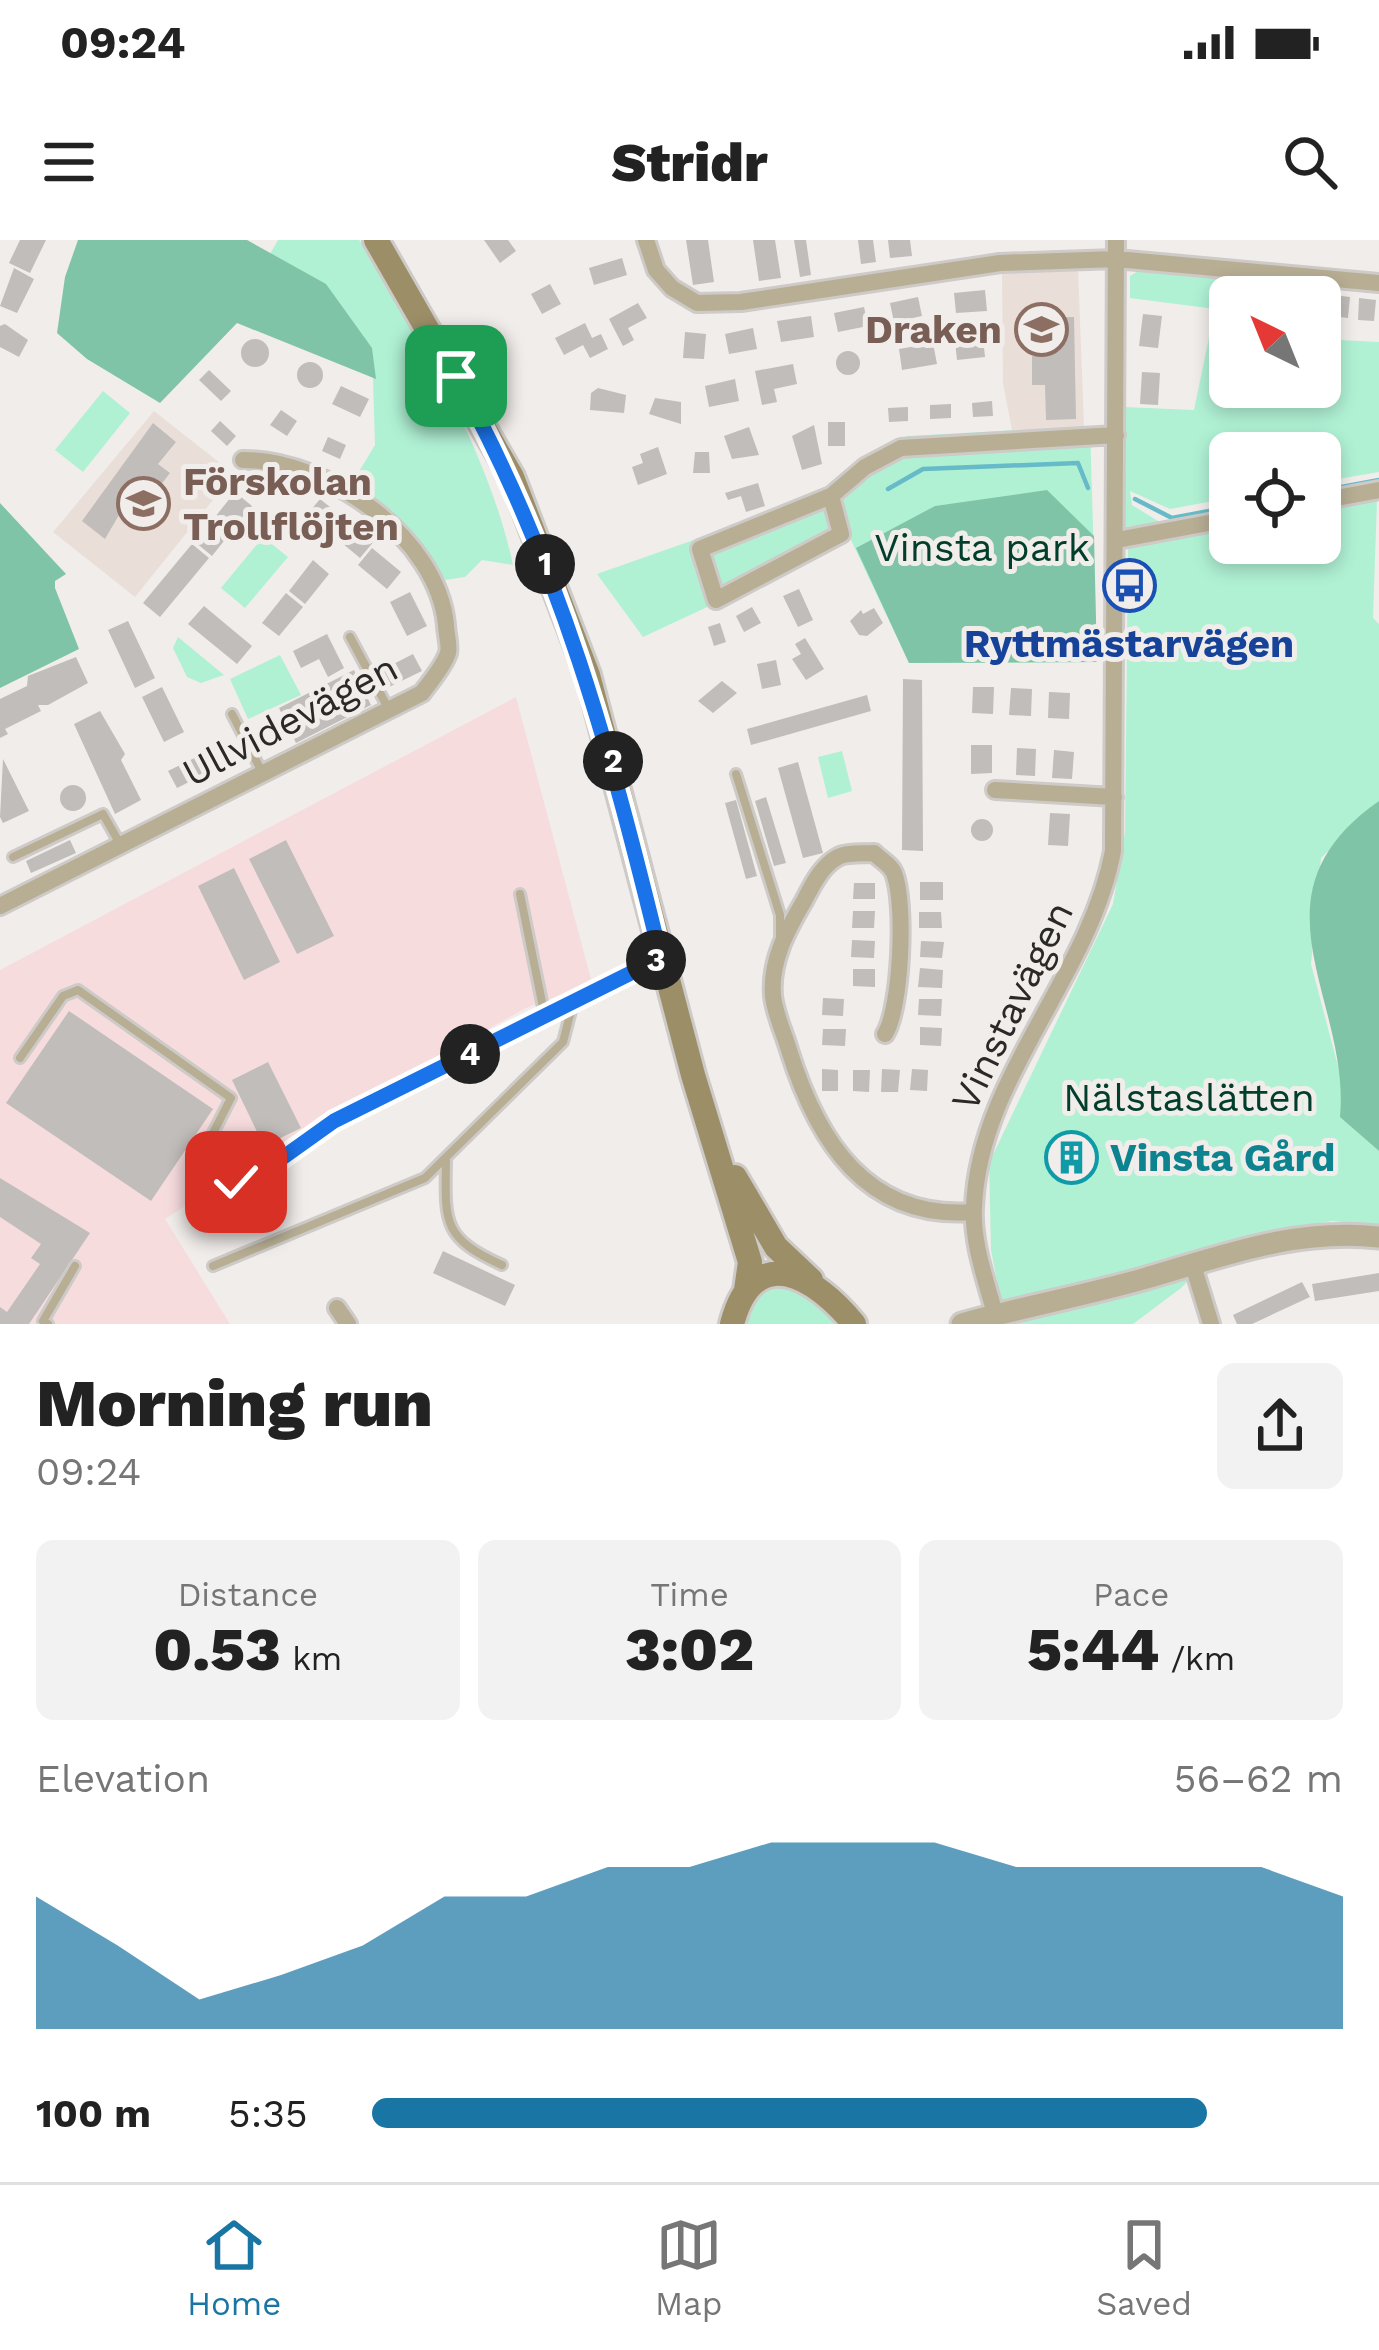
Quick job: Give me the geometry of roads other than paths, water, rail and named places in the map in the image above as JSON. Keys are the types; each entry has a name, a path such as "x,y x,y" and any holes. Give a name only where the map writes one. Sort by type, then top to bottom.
{"main road":[{"path":"376,240 512,477 588,675 661,958 750,1262 746,1289 732,1324"},
{"path":"714,1140 776,1247 854,1324"},
{"path":"746,1289 776,1273 811,1280"}],"street":[{"path":"646,240 656,270 672,288 697,303 741,302 1116,249 1379,283"},
{"name":"Vinstavägen","path":"994,1315 973,1212 988,1126 1086,941 1113,851 1116,249"},
{"path":"831,496 841,534 716,599 700,549 831,496 865,467 901,448 1116,435"},
{"name":"Ullvidevägen","path":"0,906 422,693 448,652 443,592 417,551 386,516 270,460 244,460"},
{"path":"1341,497 1379,490"},
{"path":"1117,540 1209,523"},
{"path":"995,790 1114,797"},
{"path":"885,1034 897,1016 898,891 893,869 874,854 839,856 817,876 780,943 773,995 820,1134 854,1170 891,1196 919,1209 973,1212"},
{"path":"962,1324 1300,1236 1379,1237"},
{"path":"1192,1262 1211,1324"},
{"path":"337,1308 348,1324"}],"lane":[{"path":"350,638 389,710"},
{"path":"232,714 262,773"},
{"path":"736,774 780,915 780,943"},
{"path":"13,857 103,814 121,845"},
{"path":"520,894 545,1017"},
{"path":"20,1058 63,997 78,990 231,1098 194,1169 236,1182 271,1166 334,1121 661,958"},
{"path":"213,1266 425,1178 563,1042 573,1003"},
{"path":"446,1159 445,1217 453,1234 471,1251 502,1265"},
{"path":"47,1324 43,1321 75,1266"}],"waterway":[{"path":"888,489 923,469 1078,463 1088,488"},
{"path":"1341,487 1379,480"},
{"path":"1135,499 1172,518 1209,511"}],"place":[{"name":"Draken","path":"1041,329"},
{"name":"Förskolan Trollflöjten","path":"144,503"},
{"name":"Ryttmästarvägen","path":"1129,586"},
{"name":"Vinsta Gård","path":"1071,1157"}],"park label":[{"name":"Vinsta park","path":"982,547"},
{"name":"Nälstaslätten","path":"1189,1097"}]}
